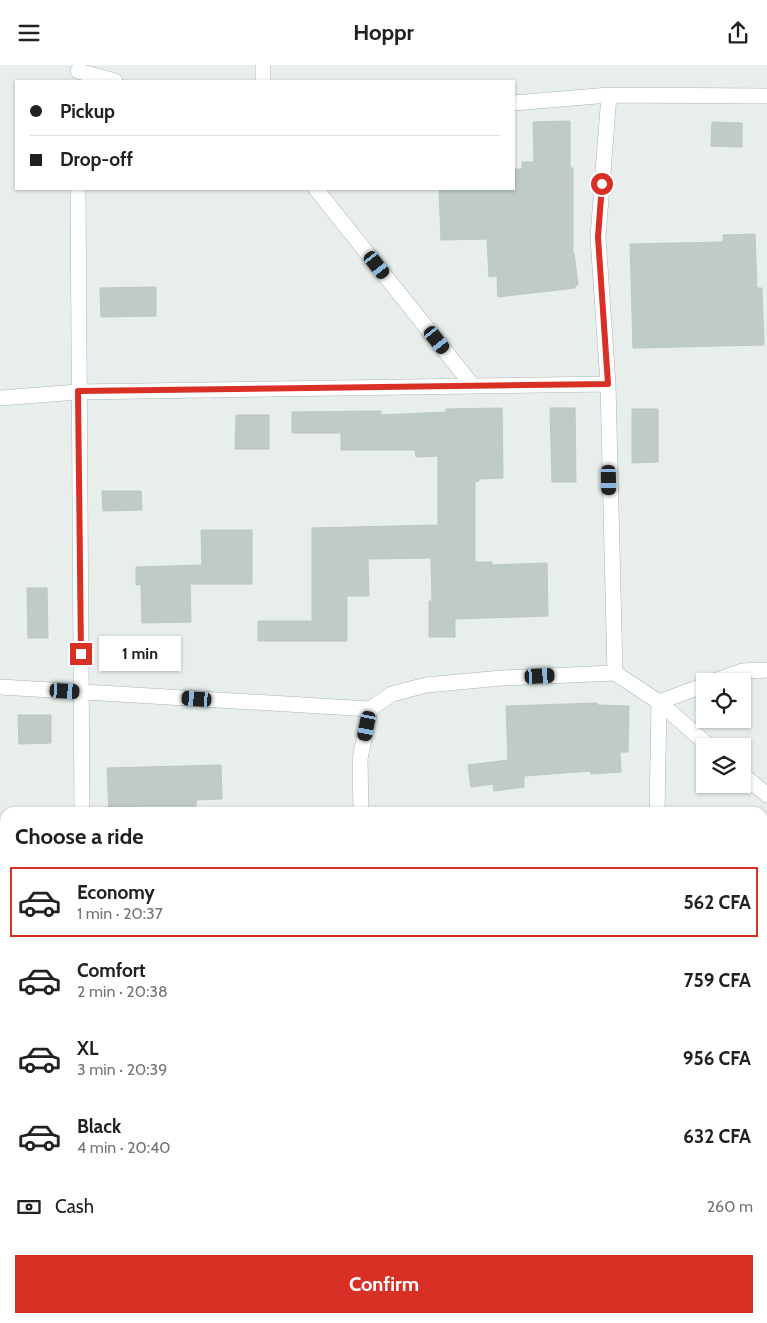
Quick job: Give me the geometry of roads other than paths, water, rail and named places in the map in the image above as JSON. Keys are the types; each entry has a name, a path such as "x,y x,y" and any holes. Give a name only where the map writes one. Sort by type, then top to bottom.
{"street":[{"path":"262,65 263,80"},
{"path":"77,72 111,80"},
{"path":"515,103 609,95 767,96"},
{"path":"609,95 598,237 608,384 615,673"},
{"path":"78,190 82,807"},
{"path":"317,190 473,386"},
{"path":"0,398 78,391 608,384"},
{"path":"736,673 767,669"},
{"path":"0,687 370,709 392,694 426,685 502,677 615,673 659,702 699,738"},
{"path":"659,702 696,688"},
{"path":"657,807 659,702"},
{"path":"361,807 360,759 370,709"},
{"path":"751,782 767,795"}]}
